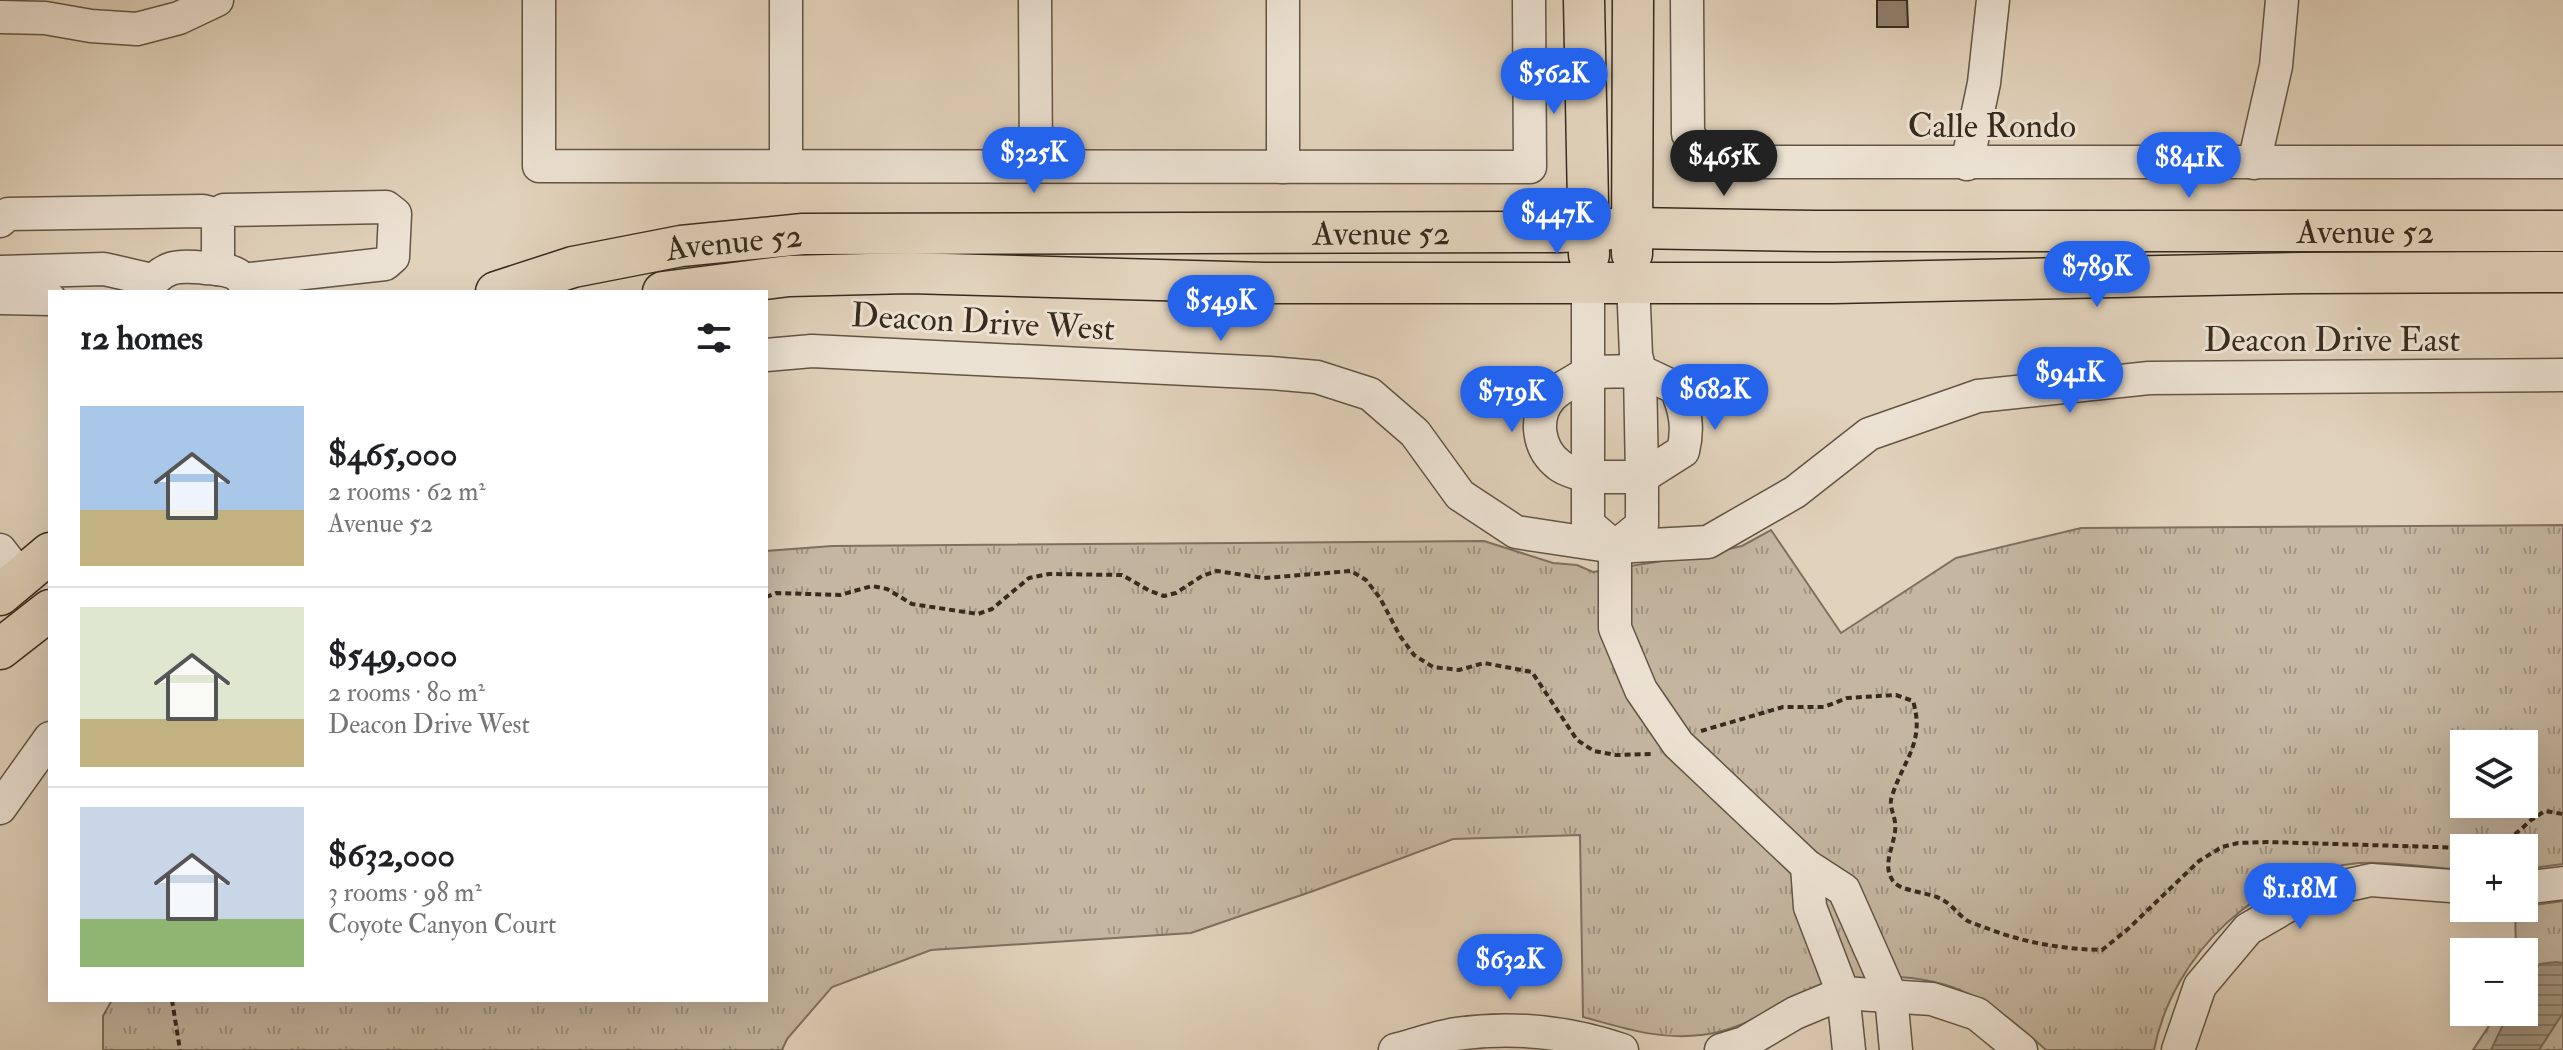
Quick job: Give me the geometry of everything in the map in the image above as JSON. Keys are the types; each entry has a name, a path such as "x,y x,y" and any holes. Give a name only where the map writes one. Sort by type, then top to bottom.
{"main road":[{"path":"1584,0 1590,230 1588,283"},
{"path":"1633,0 1633,282"},
{"name":"Avenue 52","path":"502,290 573,267 681,246 803,234 1632,228 1814,231 2563,231"},
{"name":"Avenue 52","path":"679,290 789,276 909,273 1264,283 1834,283 2286,273 2563,272"},
{"path":"0,649 48,612"}],"street":[{"path":"0,17 45,18 91,26 137,29 179,18 217,0"},
{"path":"539,0 539,166 1530,167 1529,0"},
{"path":"786,0 786,166"},
{"path":"1035,0 1036,167"},
{"path":"1283,0 1283,167"},
{"name":"Calle Rondo","path":"1687,0 1688,134 1708,162 2563,162"},
{"path":"1967,164 1984,83 1993,0"},
{"path":"2254,163 2276,66 2282,0"},
{"path":"0,272 104,269 149,286 164,270 180,266 231,280 385,264 393,257 395,214 386,207 224,210 218,215"},
{"path":"0,221 8,214 103,211 203,211 218,215"},
{"path":"218,215 231,280"},
{"path":"1615,547 1642,525 1640,371 1636,355 1633,282"},
{"path":"1588,283 1588,524 1615,547 1615,628 1641,690 1678,744 1807,866 1844,890 1891,996 1896,1050"},
{"path":"0,298 48,299"},
{"name":"Deacon Drive West","path":"768,355 828,352 1317,377 1370,394 1415,433 1460,495 1516,532 1615,547"},
{"path":"1640,371 1676,388 1685,411 1687,432 1683,451 1642,477 1588,477 1560,466 1546,450 1539,429 1541,412 1552,396 1588,372 1640,371"},
{"name":"Deacon Drive East","path":"1615,547 1708,542 1795,492 1869,434 1978,396 2149,378 2563,375"},
{"path":"0,808 48,741"},
{"path":"1807,866 1810,907 1843,993 1849,1050"},
{"path":"2178,1050 2200,986 2248,929 2308,894 2371,880 2450,886"},
{"path":"2538,886 2563,883"},
{"path":"1721,1050 1744,1043 1795,1013 1843,993 1932,999 1977,1014 2021,1050"},
{"path":"1395,1050 1455,1034 1523,1030 1590,1039 1622,1050"}],"path":[{"path":"2516,834 2545,811 2563,814"},
{"path":"172,1002 180,1050"}],"green space":[{"path":"2563,525 2563,864 2538,867 2538,834 2450,834 2450,869 2359,863 2323,869 2288,882 2256,900 2226,923 2201,950 2180,981 2164,1014 2154,1050 2046,1050 1997,1010 1961,990 1921,979 1900,977 1838,982 1804,994 1732,1028 1701,1035 1656,1034 1583,1017 1580,835 1453,839 1191,933 931,950 832,987 787,1039 782,1050 103,1050 103,1016 111,1002 768,1002 768,551 832,546 1484,541 1593,572 1742,546 1771,530 1841,633 1956,558 2081,528"},
{"path":"2563,901 2563,1050 2473,1050 2489,1026 2538,1026 2538,938 2516,938 2515,922 2538,922 2538,905"}],"shaded area":[{"path":"2563,963 2563,1013 2539,1050 2491,1050 2502,1026 2538,1026 2540,964"}],"building":[{"path":"1877,0 1907,0 1908,27 1877,27"}]}
